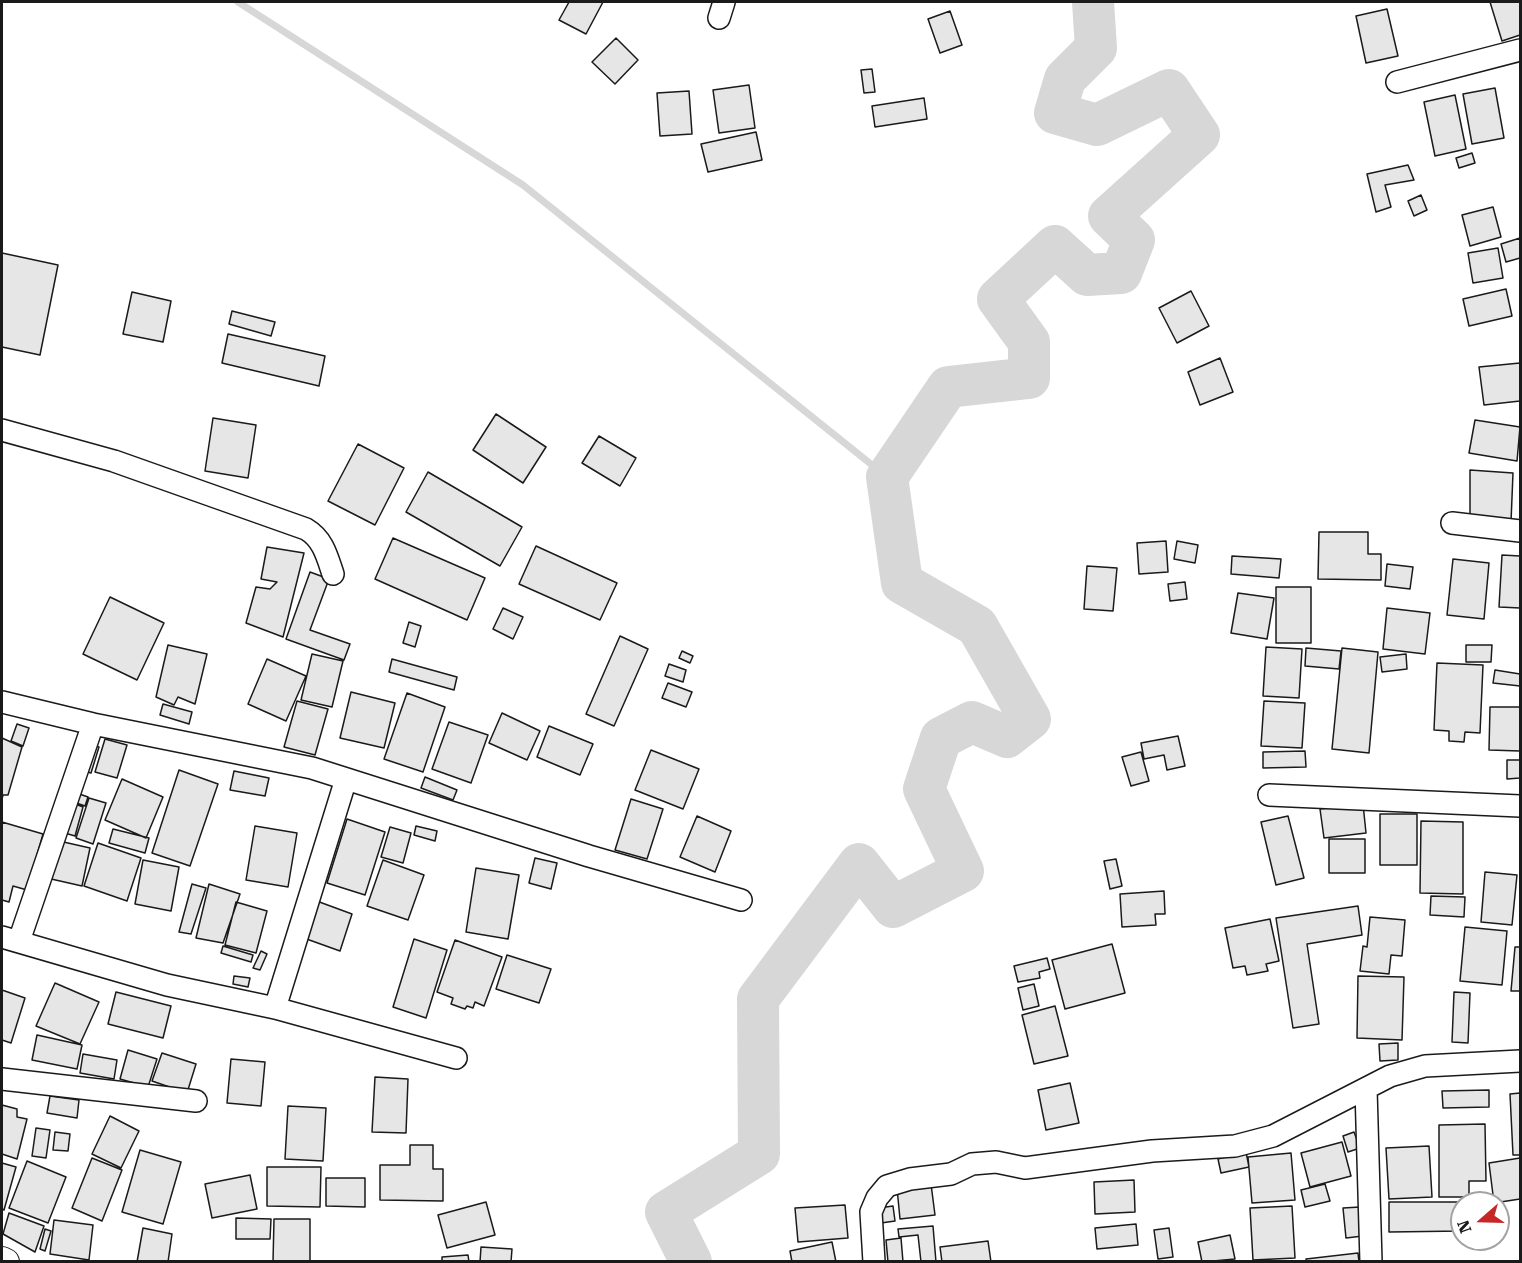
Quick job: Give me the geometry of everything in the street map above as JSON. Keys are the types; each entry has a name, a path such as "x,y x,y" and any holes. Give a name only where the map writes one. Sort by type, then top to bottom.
{"street":[{"path":"1397,82 1521,50"},
{"path":"2,429 114,461 306,529 315,534 325,550 333,574"},
{"path":"1452,523 1521,531"},
{"path":"2,702 93,724 312,768 741,900"},
{"path":"93,724 10,939 167,985 275,1008 456,1058"},
{"path":"275,1008 346,779"},
{"path":"1269,795 1521,806"},
{"path":"874,1262 871,1212 886,1186 910,1179 951,1174 972,1164 996,1162 1025,1168 1152,1151 1235,1146 1272,1136 1390,1076 1425,1066 1521,1061"},
{"path":"2,1079 196,1101"},
{"path":"1366,1089 1371,1262"},
{"path":"2,1260 6,1262"}],"building":[{"path":"569,2 603,2 586,34 559,20"},
{"path":"1490,2 1520,2 1520,35 1502,41"},
{"path":"1387,9 1398,56 1366,63 1356,16"},
{"path":"950,11 962,45 940,53 928,19"},
{"path":"616,38 638,60 615,84 592,62"},
{"path":"872,69 875,92 864,93 861,70"},
{"path":"749,85 755,128 719,133 713,90"},
{"path":"1495,88 1504,138 1472,144 1463,94"},
{"path":"689,91 692,134 660,136 657,93"},
{"path":"1455,95 1466,149 1435,156 1424,102"},
{"path":"924,98 927,119 875,127 872,106"},
{"path":"756,132 762,160 708,172 701,144"},
{"path":"1472,153 1475,163 1459,168 1456,158"},
{"path":"1408,165 1414,180 1385,185 1391,207 1376,212 1367,174"},
{"path":"1421,195 1427,210 1414,216 1408,201"},
{"path":"1493,207 1501,237 1470,246 1462,215"},
{"path":"1520,238 1520,258 1506,262 1501,244"},
{"path":"1498,248 1503,278 1473,283 1468,253"},
{"path":"2,253 58,265 40,355 2,347"},
{"path":"1506,289 1512,316 1469,326 1463,299"},
{"path":"1191,291 1209,326 1177,343 1159,308"},
{"path":"132,292 171,301 163,342 123,334"},
{"path":"232,311 275,322 271,336 229,324"},
{"path":"228,334 325,356 319,386 222,363"},
{"path":"1220,358 1233,392 1200,405 1188,372"},
{"path":"1520,363 1520,401 1484,405 1479,367"},
{"path":"496,414 546,447 523,483 473,450"},
{"path":"213,418 256,425 248,478 205,471"},
{"path":"1475,420 1520,427 1517,461 1469,453"},
{"path":"599,436 636,458 620,486 582,463"},
{"path":"358,444 404,468 375,525 328,501"},
{"path":"1470,470 1513,473 1511,522 1470,520"},
{"path":"428,472 522,527 500,566 406,512"},
{"path":"1319,532 1368,532 1368,554 1381,554 1381,580 1318,579"},
{"path":"393,538 485,578 467,620 375,579"},
{"path":"1166,541 1168,572 1139,574 1137,543"},
{"path":"1177,541 1198,545 1195,563 1174,559"},
{"path":"536,546 617,583 600,620 519,584"},
{"path":"267,547 304,553 283,637 246,623 256,587 270,589 277,582 261,579"},
{"path":"1502,555 1520,556 1520,608 1499,607"},
{"path":"1232,556 1281,559 1279,578 1231,574"},
{"path":"1453,559 1489,563 1484,619 1447,615"},
{"path":"1387,564 1413,567 1410,589 1385,586"},
{"path":"1087,566 1117,568 1113,611 1084,609"},
{"path":"310,572 329,579 310,630 350,644 344,660 286,639"},
{"path":"1185,582 1187,599 1170,601 1168,584"},
{"path":"1276,587 1311,587 1311,643 1276,643"},
{"path":"1238,593 1274,598 1267,639 1231,633"},
{"path":"110,597 164,623 137,680 83,654"},
{"path":"503,608 523,617 513,639 493,629"},
{"path":"1387,608 1430,613 1425,654 1383,649"},
{"path":"409,622 421,626 415,647 403,643"},
{"path":"620,636 648,649 614,726 586,714"},
{"path":"168,645 207,654 195,704 178,697 174,705 156,697"},
{"path":"1466,645 1492,645 1491,662 1466,662"},
{"path":"1266,647 1302,649 1299,698 1263,696"},
{"path":"1306,648 1341,651 1339,669 1305,666"},
{"path":"1342,648 1378,652 1369,753 1332,749"},
{"path":"682,651 693,656 690,663 679,658"},
{"path":"312,654 343,661 332,707 301,700"},
{"path":"1406,654 1407,669 1382,672 1380,657"},
{"path":"267,659 306,676 286,721 248,704"},
{"path":"392,659 457,677 454,690 389,672"},
{"path":"1437,663 1483,665 1480,733 1465,732 1464,742 1449,741 1449,731 1434,730"},
{"path":"669,664 686,670 683,682 665,676"},
{"path":"1495,670 1520,674 1520,686 1493,683"},
{"path":"668,683 692,692 686,707 662,698"},
{"path":"351,692 395,703 384,748 340,738"},
{"path":"407,693 445,707 423,772 384,759"},
{"path":"297,701 328,709 315,755 284,747"},
{"path":"1264,701 1305,703 1302,748 1261,746"},
{"path":"163,704 192,712 189,724 160,715"},
{"path":"1490,707 1520,707 1520,751 1489,750"},
{"path":"502,713 540,731 527,760 489,743"},
{"path":"449,722 488,735 471,783 432,769"},
{"path":"17,724 29,728 23,746 11,741"},
{"path":"549,726 593,744 580,775 537,757"},
{"path":"1178,736 1185,766 1167,770 1164,755 1144,759 1141,743"},
{"path":"2,738 22,747 8,795 3,795 2,799"},
{"path":"105,739 127,745 117,778 95,772"},
{"path":"92,745 99,747 91,773 84,771"},
{"path":"651,750 699,769 683,809 635,790"},
{"path":"1305,751 1306,767 1263,768 1263,752"},
{"path":"1141,752 1149,781 1131,786 1122,757"},
{"path":"1507,760 1520,760 1520,778 1507,779"},
{"path":"179,770 218,784 190,866 152,853"},
{"path":"234,771 269,778 265,796 230,790"},
{"path":"425,777 457,790 453,800 421,788"},
{"path":"122,779 163,797 146,838 105,820"},
{"path":"71,791 88,797 85,806 68,800"},
{"path":"89,798 106,803 93,844 76,838"},
{"path":"63,799 83,807 75,836 51,829"},
{"path":"631,799 663,809 647,859 615,850"},
{"path":"1363,804 1366,833 1324,838 1320,809"},
{"path":"1380,814 1417,814 1417,865 1380,865"},
{"path":"697,816 731,831 715,872 680,857"},
{"path":"1288,816 1304,878 1276,885 1261,822"},
{"path":"347,819 385,832 365,895 327,883"},
{"path":"1421,821 1463,822 1463,894 1420,893"},
{"path":"2,822 43,834 27,890 13,886 9,902 2,900"},
{"path":"255,826 297,833 288,887 246,880"},
{"path":"416,826 437,831 435,841 414,835"},
{"path":"390,827 411,833 403,863 381,857"},
{"path":"113,829 149,838 145,853 109,843"},
{"path":"46,838 90,848 82,886 38,876"},
{"path":"1329,839 1365,839 1365,873 1329,873"},
{"path":"98,843 141,858 127,901 84,886"},
{"path":"535,858 557,863 551,889 529,883"},
{"path":"1116,859 1122,886 1110,889 1104,861"},
{"path":"143,860 179,867 171,911 135,904"},
{"path":"383,860 424,875 408,920 367,906"},
{"path":"476,868 519,875 508,939 466,932"},
{"path":"1485,872 1517,875 1512,925 1481,922"},
{"path":"192,884 206,888 191,934 179,932"},
{"path":"209,884 240,894 223,943 196,938"},
{"path":"1164,891 1165,914 1155,914 1156,925 1122,927 1120,894"},
{"path":"1431,896 1465,897 1464,917 1430,915"},
{"path":"314,900 352,914 340,951 301,937"},
{"path":"236,902 267,911 256,953 225,945"},
{"path":"1358,906 1362,935 1307,944 1319,1024 1293,1028 1276,918"},
{"path":"1370,917 1405,920 1402,956 1391,955 1389,974 1360,971 1363,946 1367,947"},
{"path":"1270,919 1279,961 1266,964 1268,971 1247,975 1245,966 1233,968 1225,928"},
{"path":"1465,927 1507,931 1502,985 1460,981"},
{"path":"414,939 447,950 426,1018 393,1007"},
{"path":"455,940 502,957 484,1006 475,1002 473,1008 467,1006 465,1009 451,1004 453,998 437,992"},
{"path":"1112,944 1125,993 1065,1009 1052,960"},
{"path":"223,946 253,955 251,962 221,953"},
{"path":"1515,947 1520,947 1520,991 1511,991"},
{"path":"261,951 267,954 260,970 253,968"},
{"path":"507,955 551,969 539,1003 496,989"},
{"path":"1047,958 1050,969 1039,972 1040,978 1018,982 1014,966"},
{"path":"234,976 250,978 248,987 233,984"},
{"path":"1358,976 1404,977 1402,1040 1357,1038"},
{"path":"55,983 99,1002 80,1044 36,1026"},
{"path":"1034,984 1039,1006 1023,1010 1018,988"},
{"path":"2,990 25,998 11,1043 2,1040"},
{"path":"116,992 171,1006 163,1038 108,1024"},
{"path":"1454,992 1470,993 1468,1043 1452,1042"},
{"path":"1055,1006 1068,1056 1034,1064 1022,1015"},
{"path":"37,1035 82,1045 77,1069 32,1060"},
{"path":"1398,1043 1398,1060 1380,1061 1379,1044"},
{"path":"128,1050 157,1059 148,1087 120,1079"},
{"path":"162,1053 196,1064 187,1093 152,1081"},
{"path":"83,1054 117,1060 114,1079 80,1073"},
{"path":"231,1059 265,1062 261,1106 227,1103"},
{"path":"375,1077 408,1079 406,1133 372,1132"},
{"path":"1070,1083 1079,1123 1046,1130 1038,1090"},
{"path":"1489,1090 1489,1107 1443,1108 1442,1091"},
{"path":"1520,1093 1520,1155 1513,1155 1510,1094"},
{"path":"50,1096 79,1100 77,1118 47,1113"},
{"path":"2,1105 17,1109 17,1117 27,1119 17,1159 2,1154"},
{"path":"288,1106 326,1108 323,1161 285,1159"},
{"path":"110,1116 139,1131 121,1168 92,1154"},
{"path":"1485,1124 1486,1181 1469,1181 1469,1191 1450,1191 1450,1197 1439,1197 1439,1125"},
{"path":"36,1128 50,1130 46,1158 32,1156"},
{"path":"55,1132 70,1134 68,1151 53,1150"},
{"path":"1354,1132 1360,1148 1348,1152 1343,1136"},
{"path":"1342,1142 1351,1176 1310,1187 1301,1153"},
{"path":"410,1145 433,1145 433,1169 443,1169 443,1201 380,1200 380,1165 410,1165"},
{"path":"1429,1146 1432,1197 1389,1199 1386,1148"},
{"path":"140,1150 181,1162 163,1224 122,1212"},
{"path":"1246,1152 1249,1167 1221,1173 1218,1159"},
{"path":"1291,1153 1295,1200 1252,1203 1248,1157"},
{"path":"92,1158 122,1170 102,1221 72,1208"},
{"path":"1520,1158 1520,1199 1510,1201 1510,1191 1492,1191 1489,1163"},
{"path":"27,1161 66,1177 48,1223 9,1208"},
{"path":"2,1163 16,1167 4,1210 2,1209"},
{"path":"267,1167 321,1167 320,1207 267,1206"},
{"path":"250,1175 257,1209 212,1218 205,1184"},
{"path":"326,1178 365,1178 365,1207 326,1206"},
{"path":"1134,1180 1135,1212 1095,1214 1094,1182"},
{"path":"931,1184 935,1215 900,1219 897,1188"},
{"path":"1325,1184 1330,1201 1305,1207 1301,1190"},
{"path":"486,1202 495,1235 447,1248 438,1215"},
{"path":"1389,1202 1450,1202 1450,1231 1389,1232"},
{"path":"845,1205 848,1238 798,1242 795,1208"},
{"path":"893,1206 895,1221 881,1223 879,1208"},
{"path":"1292,1206 1295,1258 1253,1260 1250,1208"},
{"path":"1360,1207 1363,1236 1346,1238 1343,1208"},
{"path":"9,1213 44,1226 35,1252 3,1234"},
{"path":"236,1218 271,1219 270,1239 236,1239"},
{"path":"274,1219 310,1219 310,1262 273,1262"},
{"path":"54,1220 93,1225 89,1260 50,1254"},
{"path":"1136,1224 1138,1245 1097,1249 1095,1228"},
{"path":"933,1226 936,1262 921,1262 918,1235 899,1237 898,1229"},
{"path":"143,1228 172,1234 168,1262 137,1262"},
{"path":"1169,1228 1173,1257 1158,1259 1154,1230"},
{"path":"45,1229 51,1231 45,1251 40,1249"},
{"path":"1230,1235 1235,1259 1202,1262 1198,1242"},
{"path":"901,1238 903,1262 888,1262 886,1240"},
{"path":"988,1241 991,1262 942,1262 940,1247"},
{"path":"832,1242 836,1262 792,1262 790,1251"},
{"path":"481,1247 512,1249 511,1262 480,1262"},
{"path":"1358,1253 1359,1262 1307,1262 1306,1259"},
{"path":"468,1255 469,1262 442,1262 442,1257"}],"waterway":[{"path":"238,2 523,185 887,477"},
{"path":"691,1262 666,1212 759,1154 758,999 859,864 893,907 963,871 924,789 941,738 972,722 1007,737 1030,719 977,626 902,583 887,477 948,387 1029,378 1029,342 998,299 1055,246 1087,275 1121,273 1134,240 1109,216 1199,135 1169,90 1097,125 1055,113 1065,79 1096,48 1093,2"}]}
